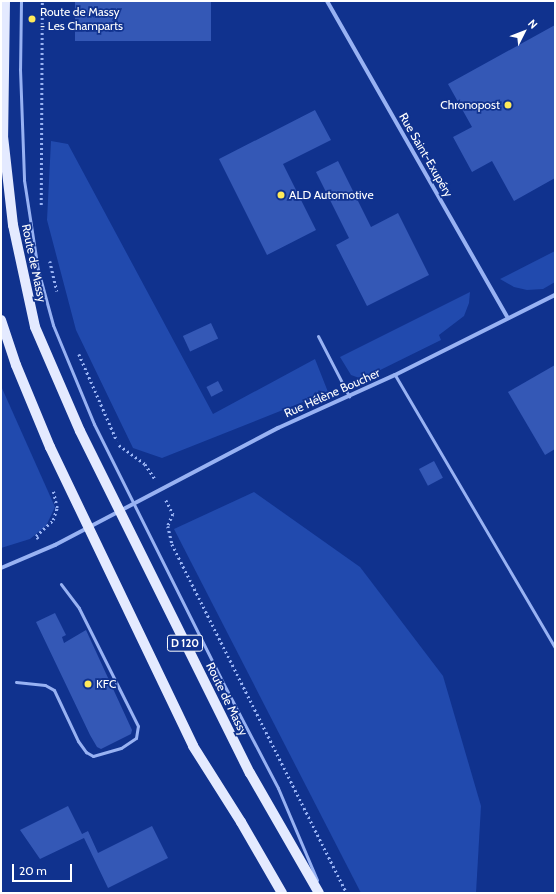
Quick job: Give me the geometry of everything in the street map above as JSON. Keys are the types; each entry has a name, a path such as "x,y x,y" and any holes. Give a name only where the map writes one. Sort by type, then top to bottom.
{"main road":[{"name":"Route de Massy","path":"5,1 3,136 12,225 35,327 80,431 250,773 319,893"},
{"name":"D 120","path":"1,320 16,366 88,528 193,746 282,893"}],"street":[{"name":"Rue Saint-Exupéry","path":"327,1 508,318"},
{"name":"Rue Hélène Boucher","path":"120,512 173,481 278,428 395,375 555,295"},
{"path":"1,568 120,512"}],"lane":[{"path":"21,1 20,69 24,173 28,218 38,270 64,354 94,424 135,503 220,677 278,788 322,893"},
{"path":"318,336 349,397"},
{"path":"395,375 555,648"},
{"path":"16,682 45,685 54,690 78,741 86,752 93,756 121,748 136,738 138,726 79,608 61,584"}],"path":[{"path":"41,210 42,1"},
{"path":"48,255 59,298"},
{"path":"77,348 120,447 150,468"},
{"path":"173,514 168,526 172,544 347,893"}],"shaded area":[{"path":"51,141 68,144 213,414 315,359 328,392 162,458 133,448 76,330 47,220"},
{"path":"555,251 555,282 543,289 527,290 514,287 500,279"},
{"path":"470,292 469,303 464,316 439,335 441,340 362,379 351,375 340,357"},
{"path":"1,386 55,507 46,526 30,539 1,548"},
{"path":"254,492 360,567 443,676 481,806 476,893 361,893 174,529"}],"building":[{"path":"75,1 211,1 211,41 75,41"},
{"name":"Chronopost","path":"555,25 555,178 514,201 492,161 472,172 453,137 472,127 448,84"},
{"path":"315,110 331,140 283,164 316,230 267,255 219,159"},
{"path":"338,161 371,227 398,213 429,275 367,306 336,245 349,238 316,172"},
{"path":"211,323 218,338 190,352 183,336"},
{"path":"555,365 555,449 545,455 508,392"},
{"path":"218,381 223,391 211,397 206,387"},
{"path":"434,461 443,478 428,486 419,469"},
{"name":"KFC","path":"55,613 66,635 62,637 64,643 86,630 132,730 131,734 101,749 97,747 90,735 36,622"},
{"path":"68,806 82,834 88,831 98,853 152,826 168,858 108,888 84,838 40,859 20,830"}],"place":[{"name":"Route de Massy - Les Champarts","path":"32,19"},
{"name":"Chronopost","path":"508,105"},
{"name":"ALD Automotive","path":"281,195"},
{"name":"KFC","path":"88,684"}]}
